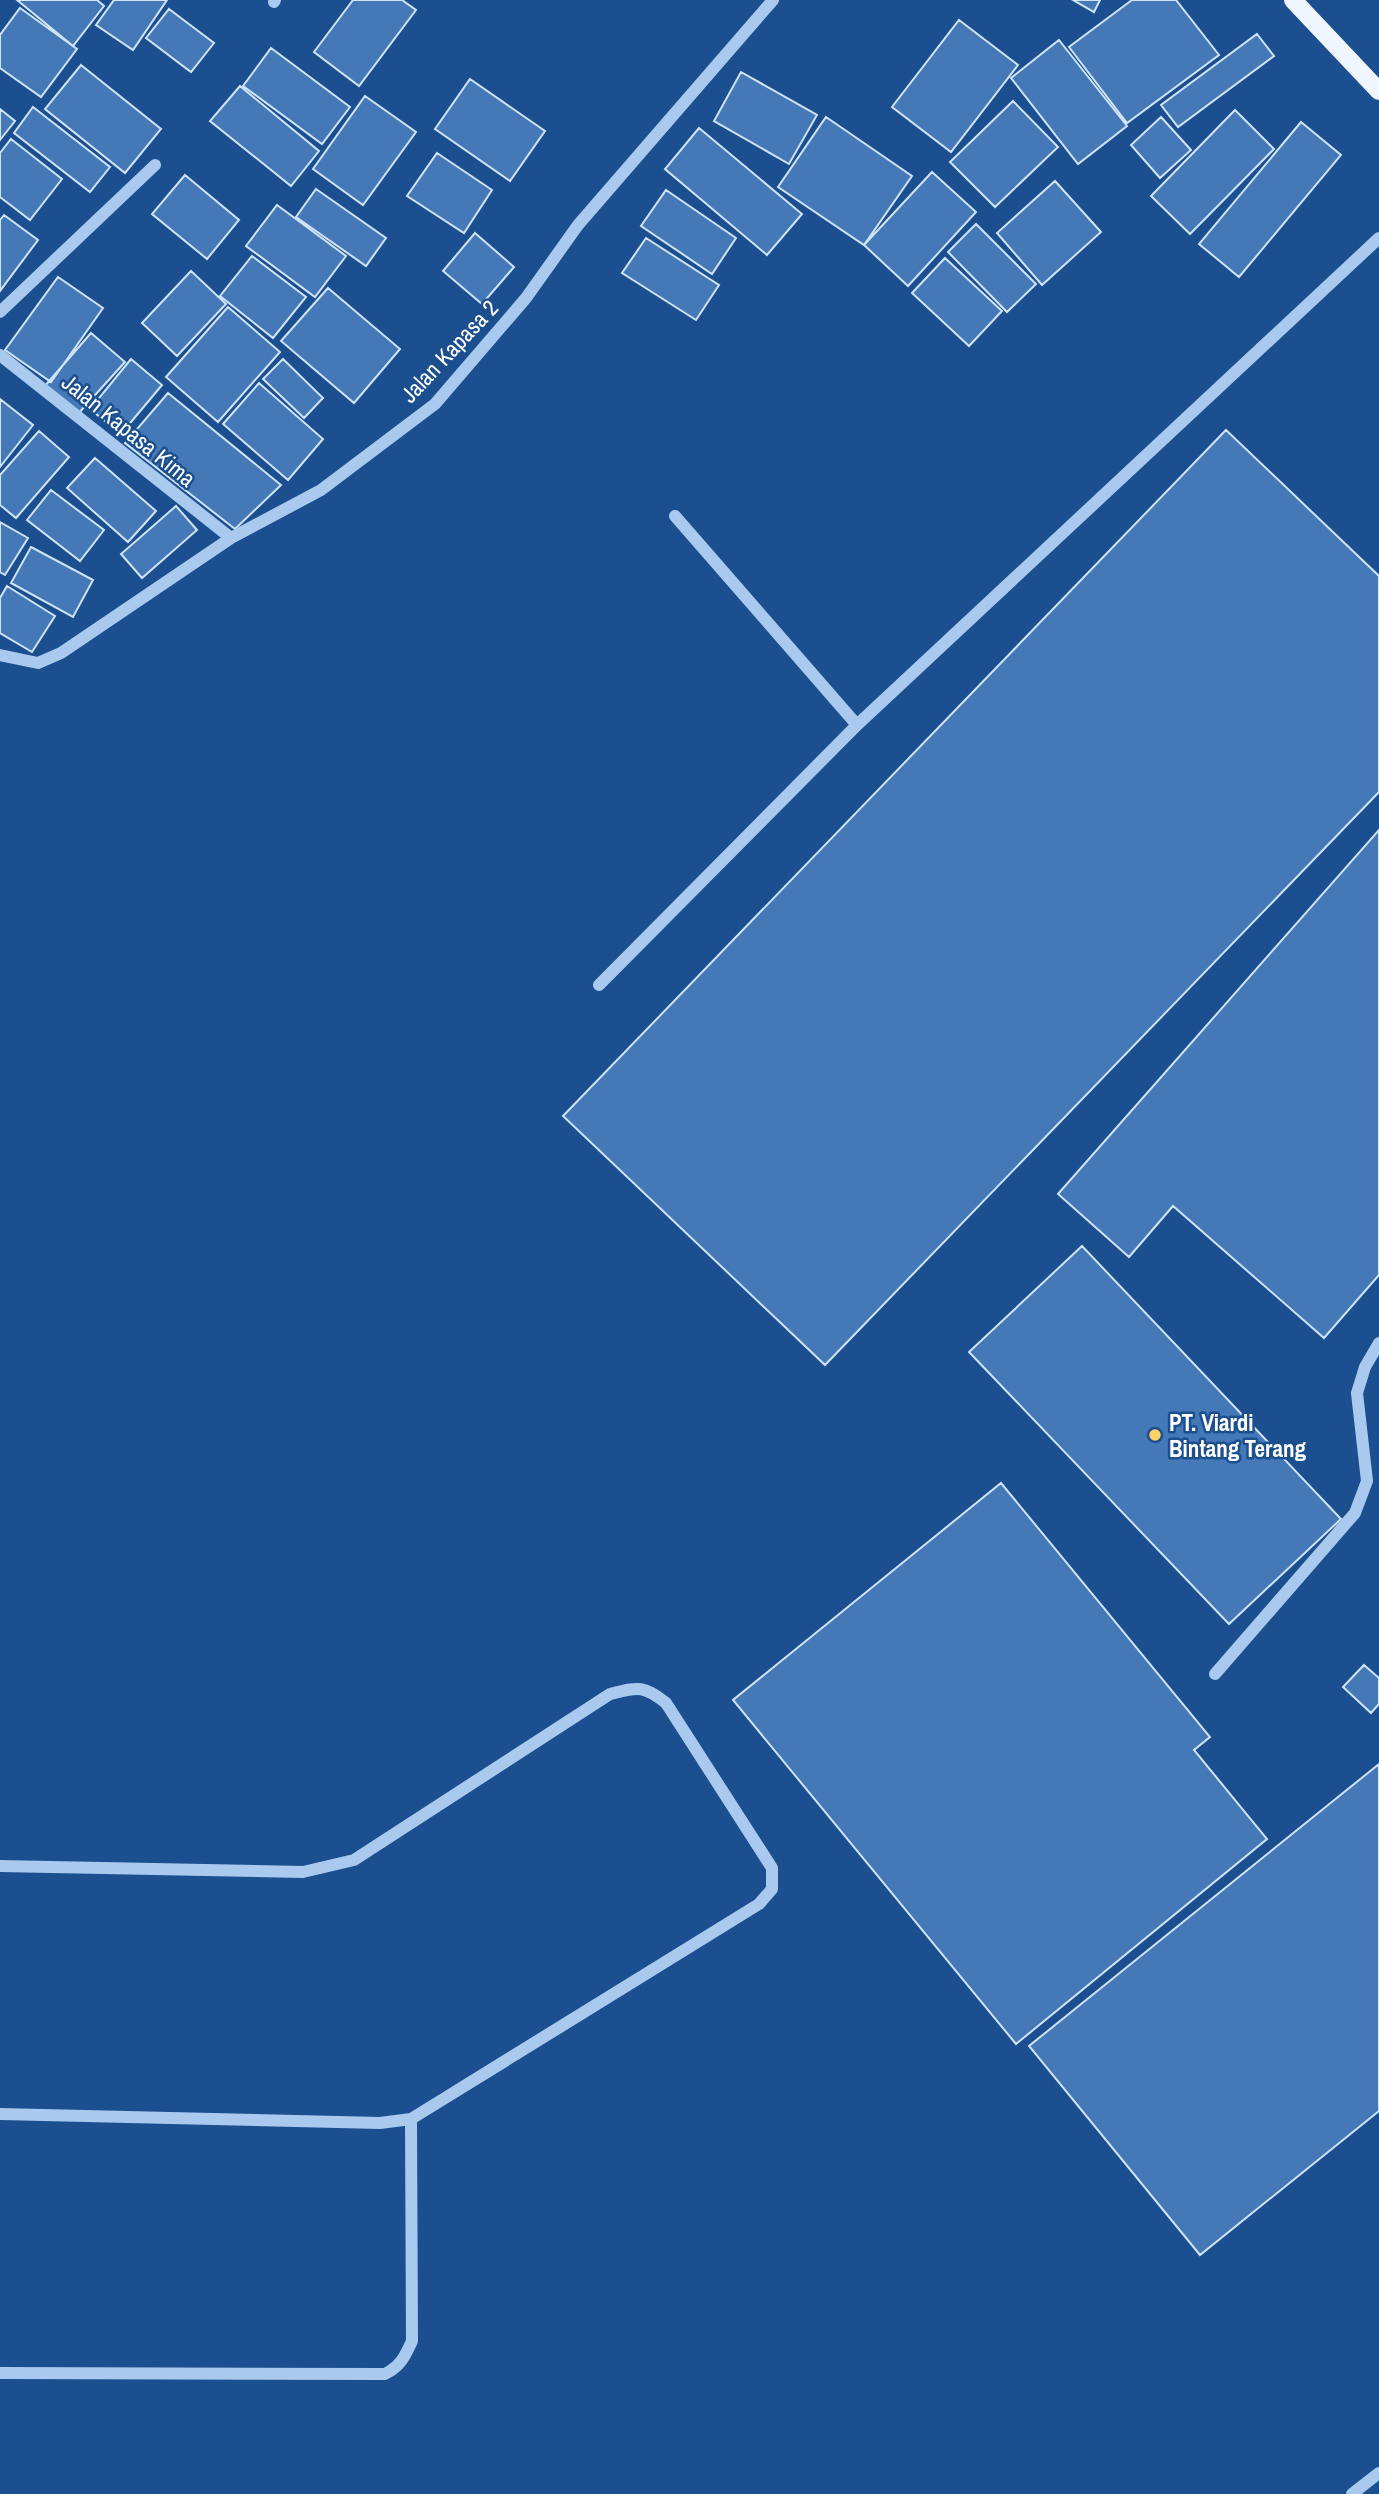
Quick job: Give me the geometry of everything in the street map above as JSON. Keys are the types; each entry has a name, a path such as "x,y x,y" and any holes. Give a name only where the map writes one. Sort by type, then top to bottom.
{"main road":[{"path":"1293,0 1379,91"}],"street":[{"name":"Jalan Kapasa 2","path":"0,655 38,663 61,653 231,538 321,490 435,404 526,298 578,225 773,0"},
{"path":"0,312 155,165"},
{"path":"599,985 858,725 1379,239"},
{"name":"Jalan Kapasa Kima","path":"0,355 231,538"},
{"path":"675,516 858,725"},
{"path":"1216,1674 1355,1513 1367,1481 1357,1393 1365,1367 1379,1343"},
{"path":"0,1866 303,1872 332,1867 354,1860 610,1694 634,1688 651,1691 666,1703 772,1868 772,1889 759,1905 411,2119 380,2123 0,2114"},
{"path":"0,2373 385,2374 395,2369 404,2360 412,2341 411,2119"},
{"path":"1352,2494 1379,2473"}],"building":[{"path":"17,0 97,0 104,6 73,46"},
{"path":"114,0 167,0 133,50 96,25"},
{"path":"353,0 402,0 416,10 359,86 314,52"},
{"path":"1073,0 1100,0 1094,12"},
{"path":"1132,0 1176,0 1219,55 1127,123 1069,47"},
{"path":"20,8 77,49 41,97 0,68 0,35"},
{"path":"169,9 214,43 191,72 146,38"},
{"path":"959,20 1018,65 951,152 892,107"},
{"path":"1257,34 1274,56 1178,127 1161,105"},
{"path":"1059,40 1127,126 1078,164 1011,78"},
{"path":"271,48 350,107 322,144 243,86"},
{"path":"81,65 161,129 125,173 45,109"},
{"path":"741,72 817,115 789,164 714,121"},
{"path":"470,79 545,131 510,181 435,129"},
{"path":"240,86 319,151 291,186 210,121"},
{"path":"365,96 416,132 363,205 313,169"},
{"path":"1013,101 1058,147 995,207 950,162"},
{"path":"33,107 110,167 90,192 14,133"},
{"path":"0,109 15,121 0,140"},
{"path":"1235,110 1274,149 1190,234 1151,196"},
{"path":"826,117 912,176 864,245 778,187"},
{"path":"1161,117 1191,150 1160,178 1131,145"},
{"path":"1301,122 1341,155 1239,277 1199,244"},
{"path":"699,128 802,214 767,255 665,169"},
{"path":"11,139 62,179 30,220 0,197 0,153"},
{"path":"437,153 492,190 464,233 407,196"},
{"path":"932,172 976,212 908,286 864,245"},
{"path":"185,175 239,220 207,259 152,214"},
{"path":"1055,181 1101,232 1042,285 997,233"},
{"path":"316,189 386,238 366,266 296,217"},
{"path":"666,190 736,238 712,274 641,226"},
{"path":"277,205 346,256 315,297 246,246"},
{"path":"4,215 38,240 0,291 0,220"},
{"path":"976,224 1036,284 1007,312 948,252"},
{"path":"475,233 514,267 482,304 443,271"},
{"path":"646,238 719,285 696,320 622,273"},
{"path":"252,256 306,297 273,338 220,296"},
{"path":"945,258 1002,311 969,346 912,293"},
{"path":"191,271 226,304 177,356 142,323"},
{"path":"58,277 103,308 51,382 5,350"},
{"path":"328,288 400,349 354,403 281,341"},
{"path":"228,307 280,352 218,422 166,377"},
{"path":"91,333 125,362 77,415 44,387"},
{"path":"131,359 162,385 121,434 90,409"},
{"path":"283,359 323,398 304,418 263,379"},
{"path":"259,383 323,439 288,480 223,424"},
{"path":"168,393 281,485 235,529 125,443"},
{"path":"0,399 33,425 0,467"},
{"path":"1226,430 1379,576 1379,792 825,1365 563,1116"},
{"path":"39,431 69,457 16,518 0,505 0,475"},
{"path":"95,458 156,511 128,542 67,488"},
{"path":"51,490 104,530 80,561 27,520"},
{"path":"176,506 197,530 142,578 121,554"},
{"path":"0,522 28,538 5,575 0,572"},
{"path":"31,547 93,580 73,617 11,583"},
{"path":"7,586 55,616 32,652 0,633 0,598"},
{"path":"1379,830 1379,1275 1324,1338 1173,1206 1129,1257 1058,1194"},
{"name":"PT. Viardi Bintang Terang","path":"1082,1246 1341,1519 1229,1624 969,1352"},
{"path":"1001,1483 1210,1737 1194,1750 1267,1839 1016,2044 733,1700"},
{"path":"1364,1665 1379,1678 1379,1704 1371,1713 1343,1687"},
{"path":"1379,1764 1379,2111 1200,2255 1029,2046"}],"place":[{"name":"PT. Viardi Bintang Terang","path":"1155,1435"}]}
